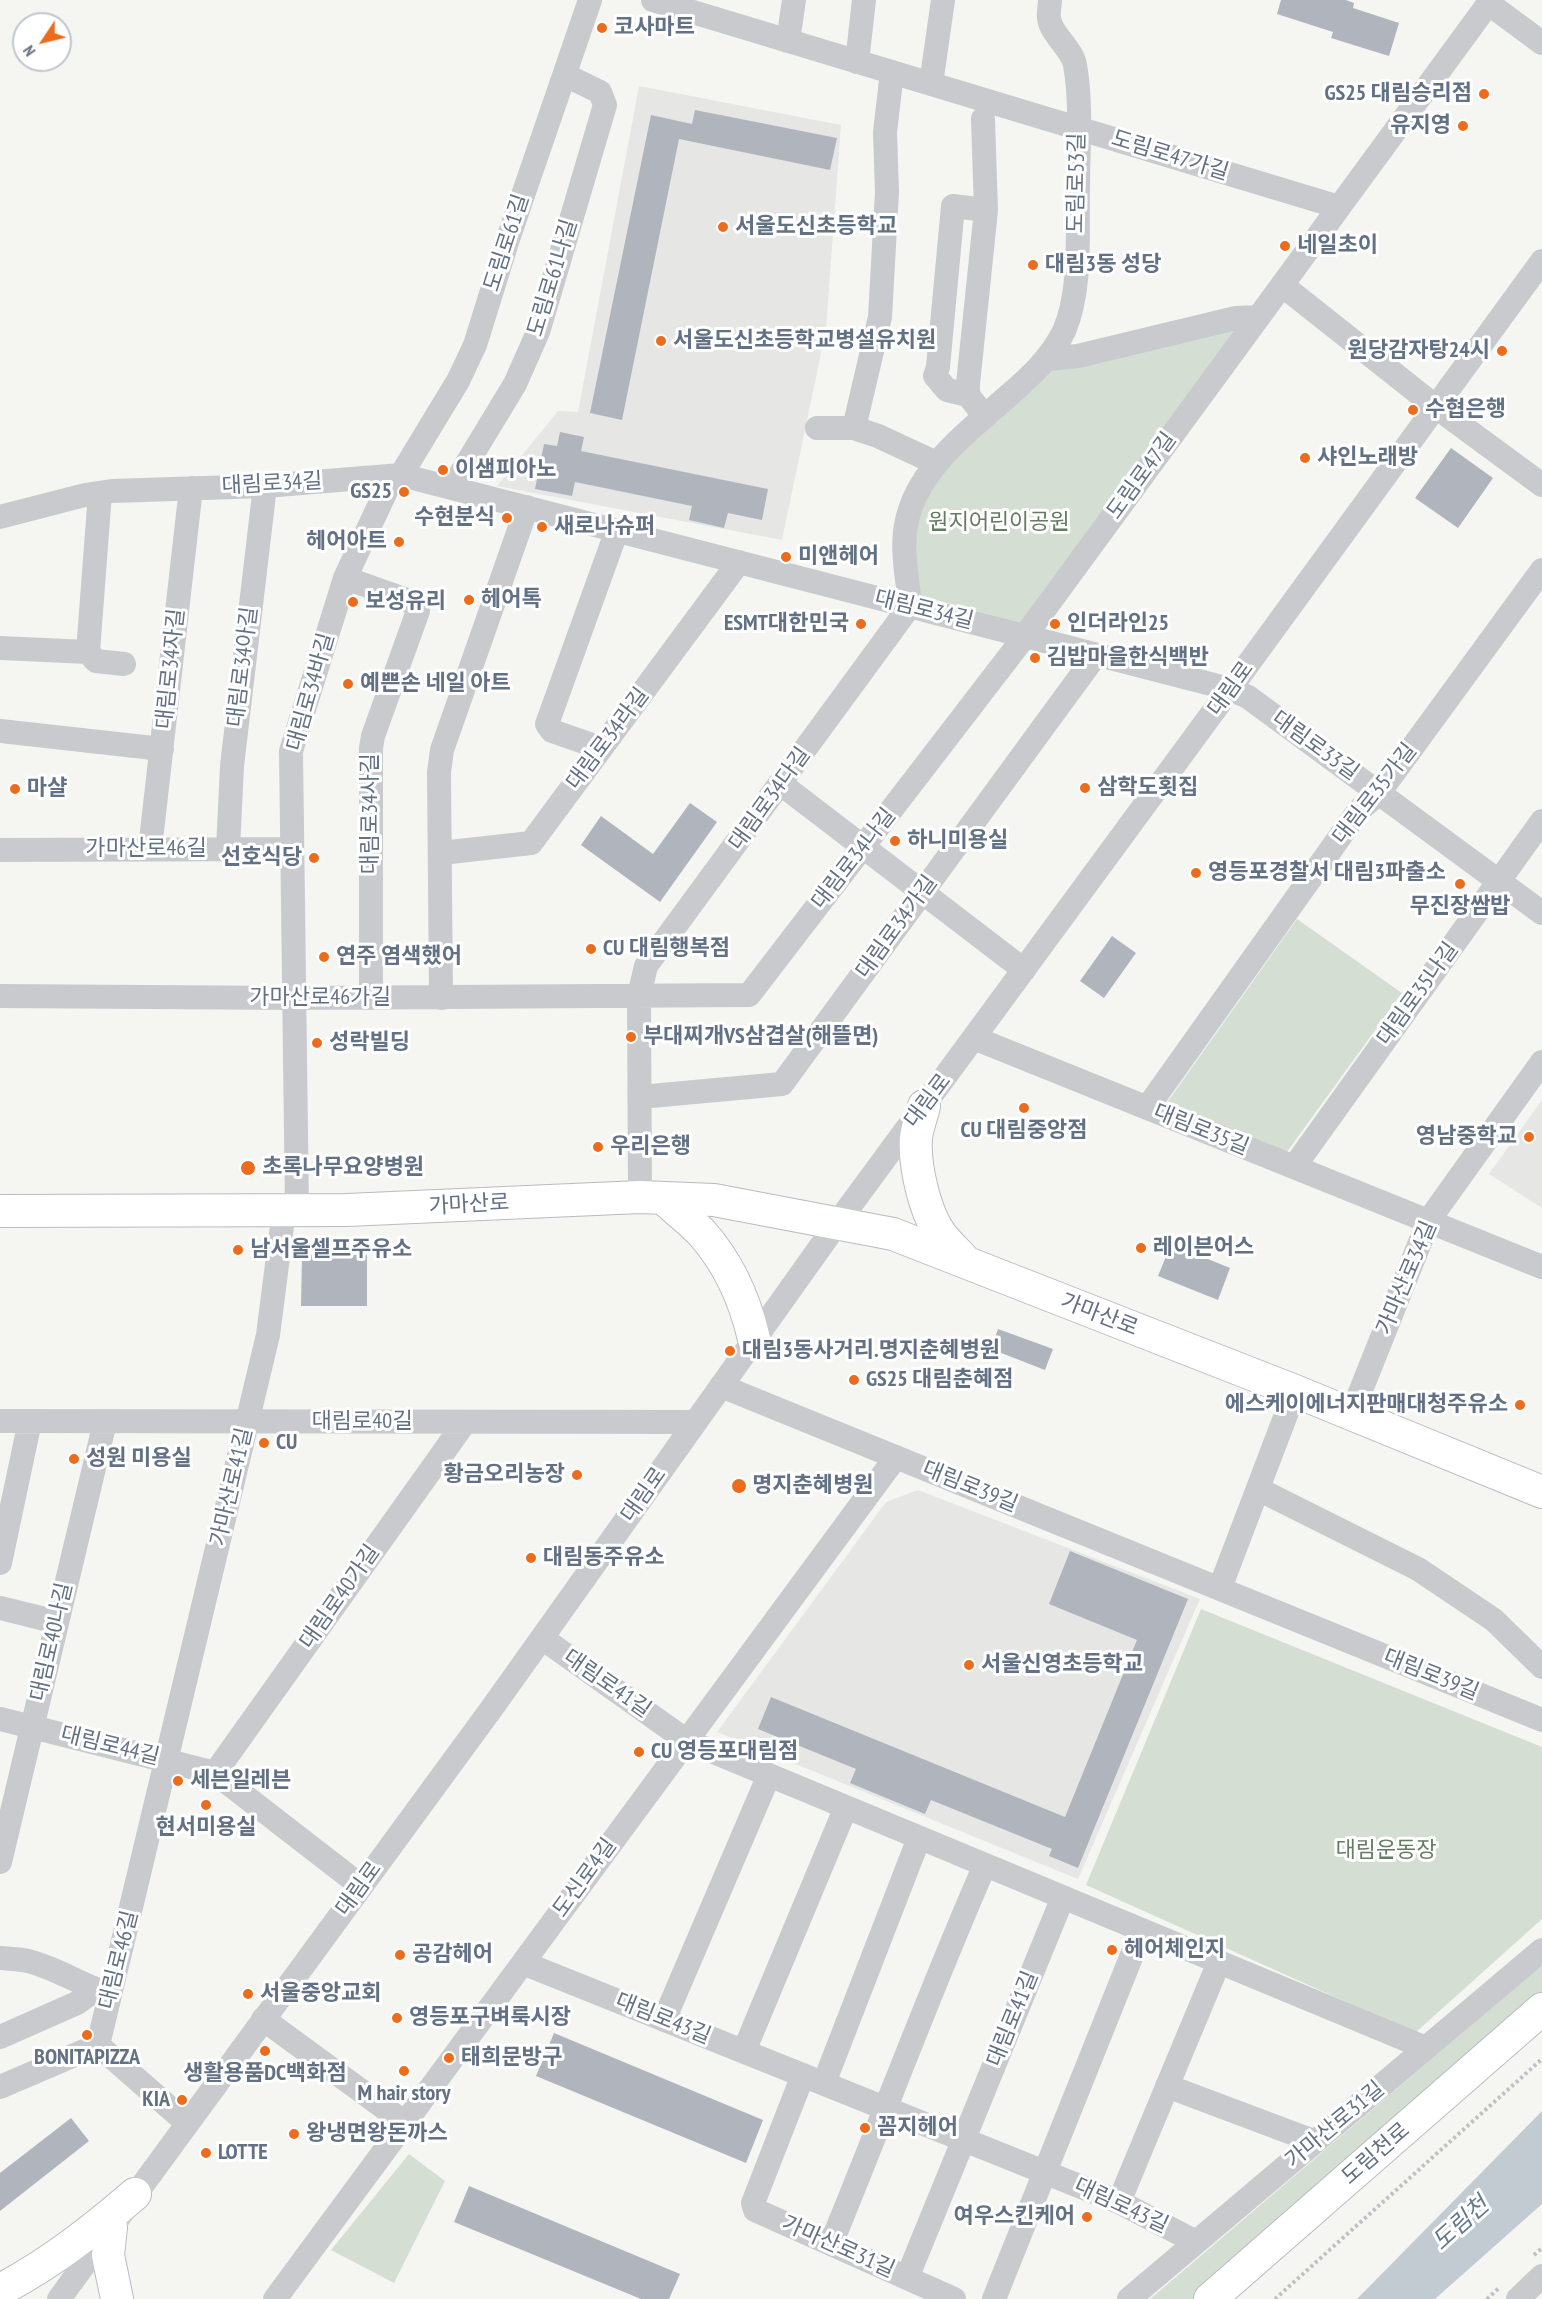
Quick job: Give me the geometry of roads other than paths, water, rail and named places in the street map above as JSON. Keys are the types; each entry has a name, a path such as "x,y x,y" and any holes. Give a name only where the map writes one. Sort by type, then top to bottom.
{"main road":[{"path":"924,1106 916,1137 917,1165 922,1188 930,1216 942,1236 968,1263"},
{"name":"가마산로","path":"0,1211 358,1210 651,1197 714,1200 893,1234 1351,1414 1542,1492"},
{"path":"651,1197 700,1232 723,1261 741,1297 754,1339"},
{"name":"도림천로","path":"1210,2299 1542,2009"},
{"path":"0,2290 81,2239 135,2194"},
{"path":"111,2227 108,2255 117,2299"}],"street":[{"name":"도림로61길","path":"401,475 458,381 475,345 509,236 590,0"},
{"name":"도림로47가길","path":"653,0 687,5 788,41 1340,207"},
{"path":"788,41 794,0"},
{"path":"857,62 864,0"},
{"path":"931,84 943,0"},
{"name":"도림로53길","path":"910,606 905,527 916,495 936,463 1047,359 1064,331 1072,304 1076,268 1079,128 1075,63 1049,20 1050,0"},
{"path":"1490,2 1542,43"},
{"name":"도림로47길","path":"1025,636 1490,2"},
{"path":"854,428 880,317 887,192 885,132 892,72"},
{"name":"도림로61나길","path":"452,488 515,384 538,332 605,105 600,92 565,75"},
{"path":"968,395 986,210 983,119"},
{"path":"985,417 968,395 947,390 935,376 938,367 952,207 986,210"},
{"name":"대림로","path":"59,2299 542,1638 836,1225 1542,261"},
{"path":"1282,285 1436,406 1542,485"},
{"path":"1047,359 1078,356 1236,318 1259,317"},
{"path":"817,428 854,428 878,436 936,463"},
{"name":"대림로34길","path":"1,522 100,493 265,486 401,475 1230,689"},
{"name":"대림로34바길","path":"294,998 291,752 345,578 388,487 401,475"},
{"name":"대림로34아길","path":"228,849 232,766 265,486"},
{"name":"대림로34자길","path":"150,849 191,488"},
{"path":"100,493 88,652 96,662 124,664"},
{"path":"441,998 439,772 442,750 527,507"},
{"path":"601,748 552,731 547,724 617,530"},
{"name":"대림로34라길","path":"441,853 531,843 739,562"},
{"name":"대림로35가길","path":"1147,1108 1359,810 1379,793 1542,570"},
{"name":"대림로34사길","path":"345,578 410,601 417,611 373,736 371,748 370,998"},
{"name":"대림로34다길","path":"639,996 646,966 910,606"},
{"name":"대림로34나길","path":"639,996 749,995 1025,636"},
{"path":"0,648 88,652"},
{"name":"대림로34가길","path":"640,1097 782,1084 1096,655"},
{"name":"대림로33길","path":"1230,689 1248,697 1542,913"},
{"path":"0,731 162,748"},
{"path":"781,784 1024,970"},
{"name":"대림로35나길","path":"1294,1167 1542,820"},
{"name":"가마산로46길","path":"0,850 292,849"},
{"name":"가마산로46가길","path":"0,996 441,998 639,996"},
{"path":"639,996 640,1097 651,1197"},
{"path":"290,1210 294,998"},
{"name":"대림로35길","path":"974,1038 1542,1267"},
{"name":"가마산로34길","path":"1351,1414 1429,1220 1542,1062"},
{"name":"가마산로41길","path":"167,1761 268,1335 290,1210"},
{"name":"대림로39길","path":"721,1386 1542,1720"},
{"path":"1220,1588 1295,1392"},
{"name":"대림로40길","path":"0,1421 695,1422"},
{"path":"0,1563 30,1421"},
{"name":"대림로40나길","path":"0,1862 105,1422"},
{"name":"대림로40가길","path":"215,1773 465,1422"},
{"name":"도신로4길","path":"275,2299 896,1457"},
{"path":"1258,1489 1418,1569 1494,1620 1542,1667"},
{"path":"0,1608 57,1622"},
{"name":"대림로41길","path":"542,1638 687,1741 1426,2048"},
{"name":"대림로44길","path":"0,1719 215,1773 361,1886"},
{"name":"대림로46길","path":"98,2044 103,1992 167,1761"},
{"path":"664,2020 769,1775"},
{"path":"744,2051 846,1807"},
{"path":"814,2079 919,1838"},
{"path":"831,2244 984,1865"},
{"name":"대림로41길","path":"964,2140 1063,1897"},
{"path":"1045,2172 1142,1930"},
{"name":"가마산로31길","path":"1129,2299 1542,1950"},
{"path":"0,1958 28,1961 103,1992"},
{"path":"1119,2202 1219,1962"},
{"name":"대림로43길","path":"523,1963 1119,2202 1196,2242"},
{"path":"0,2037 103,1992"},
{"path":"263,2019 405,2123"},
{"path":"0,2087 98,2044 187,2122"},
{"name":"가마산로31길","path":"814,2079 753,2203 755,2210 954,2299"},
{"name":"가마산로31길","path":"1167,2086 1308,2139"},
{"path":"907,2278 964,2140"},
{"name":"대림로43길","path":"994,2299 1045,2172"},
{"path":"1518,2299 1542,2276"}],"water":[{"name":"도림천","path":"1542,2111 1542,2204 1435,2299 1357,2299"}],"place":[{"name":"코사마트","path":"602,28"},
{"name":"GS25 대림승리점","path":"1484,94"},
{"name":"유지영","path":"1463,126"},
{"name":"서울도신초등학교","path":"723,227"},
{"name":"네일초이","path":"1285,246"},
{"name":"대림3동 성당","path":"1033,265"},
{"name":"서울도신초등학교병설유치원","path":"661,341"},
{"name":"원당감자탕24시","path":"1502,351"},
{"name":"수협은행","path":"1413,410"},
{"name":"샤인노래방","path":"1305,458"},
{"name":"이샘피아노","path":"443,470"},
{"name":"GS25","path":"404,492"},
{"name":"수현분식","path":"507,518"},
{"name":"새로나슈퍼","path":"542,527"},
{"name":"헤어아트","path":"399,542"},
{"name":"미앤헤어","path":"786,557"},
{"name":"헤어톡","path":"469,600"},
{"name":"보성유리","path":"353,602"},
{"name":"ESMT대한민국","path":"861,624"},
{"name":"인더라인25","path":"1055,624"},
{"name":"김밥마을한식백반","path":"1035,658"},
{"name":"예쁜손 네일 아트","path":"348,684"},
{"name":"삼학도횟집","path":"1085,788"},
{"name":"마샬","path":"15,789"},
{"name":"하니미용실","path":"895,841"},
{"name":"선호식당","path":"314,858"},
{"name":"영등포경찰서 대림3파출소","path":"1196,873"},
{"name":"무진장쌈밥","path":"1460,884"},
{"name":"CU 대림행복점","path":"591,949"},
{"name":"연주 염색했어","path":"324,957"},
{"name":"부대찌개VS삼겹살(해뜰면)","path":"631,1037"},
{"name":"성락빌딩","path":"317,1043"},
{"name":"CU 대림중앙점","path":"1024,1108"},
{"name":"영남중학교","path":"1529,1137"},
{"name":"우리은행","path":"598,1147"},
{"name":"초록나무요양병원","path":"248,1168"},
{"name":"레이븐어스","path":"1141,1248"},
{"name":"남서울셀프주유소","path":"238,1250"},
{"name":"대림3동사거리.명지춘혜병원","path":"730,1351"},
{"name":"GS25 대림춘혜점","path":"854,1380"},
{"name":"에스케이에너지판매대청주유소","path":"1520,1405"},
{"name":"CU","path":"264,1443"},
{"name":"성원 미용실","path":"74,1459"},
{"name":"황금오리농장","path":"577,1475"},
{"name":"명지춘혜병원","path":"739,1486"},
{"name":"대림동주유소","path":"531,1558"},
{"name":"서울신영초등학교","path":"969,1665"},
{"name":"CU 영등포대림점","path":"639,1752"},
{"name":"세븐일레븐","path":"178,1781"},
{"name":"현서미용실","path":"206,1805"},
{"name":"헤어체인지","path":"1112,1950"},
{"name":"공감헤어","path":"400,1955"},
{"name":"서울중앙교회","path":"248,1994"},
{"name":"영등포구벼룩시장","path":"397,2018"},
{"name":"BONITAPIZZA","path":"87,2035"},
{"name":"생활용품DC백화점","path":"265,2051"},
{"name":"태희문방구","path":"449,2058"},
{"name":"M hair story","path":"404,2071"},
{"name":"KIA","path":"182,2100"},
{"name":"꼼지헤어","path":"865,2128"},
{"name":"왕냉면왕돈까스","path":"294,2134"},
{"name":"LOTTE","path":"206,2153"},
{"name":"여우스킨케어","path":"1087,2217"}],"park label":[{"name":"원지어린이공원","path":"999,523"},
{"name":"대림운동장","path":"1386,1851"}]}
